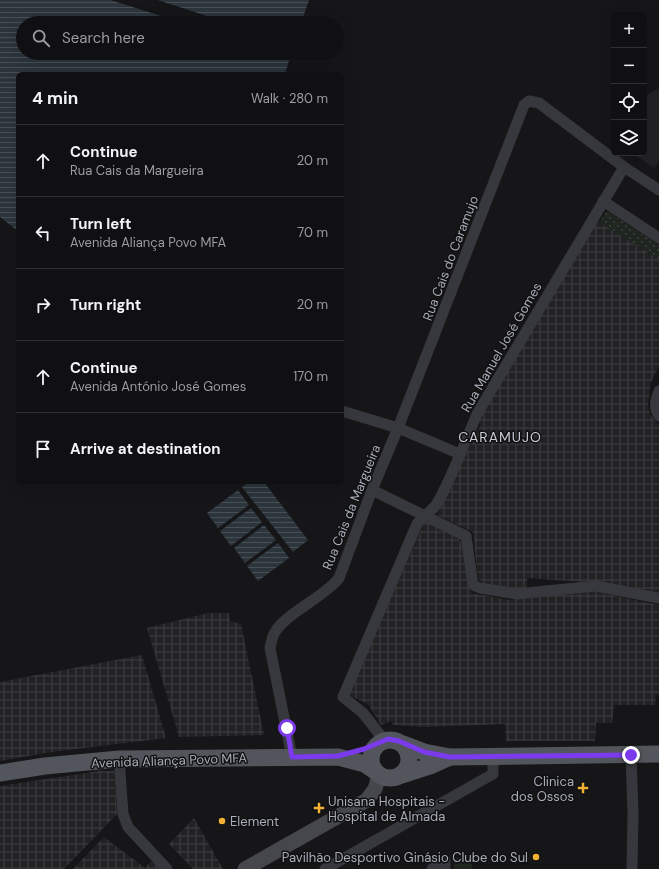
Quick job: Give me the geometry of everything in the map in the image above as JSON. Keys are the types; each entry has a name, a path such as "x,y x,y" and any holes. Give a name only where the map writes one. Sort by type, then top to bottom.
{"main road":[{"path":"450,757 430,766 389,778 377,773 372,767 371,757 374,748 382,741 394,740 424,752 450,757 659,754"},
{"name":"Avenida Aliança Povo MFA","path":"0,773 45,766 119,759 338,756 364,749 382,741"},
{"path":"399,776 404,773 409,764 409,753 403,744"},
{"name":"Avenida Aliança Povo MFA","path":"338,756 365,764 377,773"}],"street":[{"name":"Rua Cais do Caramujo","path":"398,428 477,228 522,108 529,101 534,100 624,167"},
{"path":"624,167 659,190"},
{"name":"Rua Manuel José Gomes","path":"382,741 363,713 342,697 417,524 438,501 477,414 624,167"},
{"path":"603,201 659,238"},
{"path":"659,391 655,405 656,412 659,416"},
{"path":"344,412 398,428 460,454"},
{"name":"Rua Cais da Margueira","path":"292,757 270,648 274,635 284,622 331,588 339,578 372,490 398,428"},
{"path":"372,490 466,536 473,585 480,588 517,594 595,586 659,598"},
{"path":"631,755 633,813 632,869"},
{"path":"325,869 493,774 493,762 490,756"},
{"path":"119,759 122,814 128,827 167,869"},
{"path":"245,869 363,803 372,794 377,773"},
{"path":"432,869 445,860 445,869"}],"shaded area":[{"path":"0,0 111,0 161,16 16,16 16,60 289,60 286,72 16,72 16,229 0,217"},
{"path":"157,0 309,0 303,16 206,16"},
{"path":"659,88 659,161 654,168 636,156 647,156 647,95"},
{"path":"607,211 659,245 659,259 599,222"},
{"path":"597,221 659,259 659,366 651,382 648,405 650,414 659,426 659,592 599,583 527,578 527,589 507,589 484,584 478,578 473,532 437,515 480,426 480,416"},
{"path":"246,484 266,484 308,540 293,552 242,487"},
{"path":"238,490 249,505 218,528 207,513"},
{"path":"251,508 262,522 231,546 220,531"},
{"path":"425,521 454,532 459,539 464,548 471,593 510,600 591,591 659,605 659,695 655,695 656,705 614,705 612,723 596,723 595,741 506,741 505,724 424,727 393,725 391,721 381,725 368,704 349,695"},
{"path":"264,525 276,540 245,563 234,548"},
{"path":"278,543 289,558 258,581 247,566"},
{"path":"208,613 229,613 230,621 241,624 264,735 179,737 147,628"},
{"path":"142,655 166,738 52,752 0,761 0,682"},
{"path":"99,771 114,771 117,814 64,869 0,869 0,786"},
{"path":"194,818 223,869 193,869 169,844"},
{"path":"104,837 145,868 153,859 163,869 73,869"},
{"path":"454,858 472,858 472,869 454,869"}],"pier":[{"path":"111,0 118,0 168,16 162,16"},
{"path":"155,0 206,16 200,16 156,2"}],"place":[{"name":"Clinica dos Ossos","path":"583,788"},
{"name":"Unisana Hospitais - Hospital de Almada","path":"319,808"},
{"name":"Element","path":"222,821"},
{"name":"Pavilhão Desportivo Ginásio Clube do Sul","path":"536,857"}],"district":[{"name":"CARAMUJO","path":"500,437"}],"route":[{"path":"287,728 292,757 338,756 364,749 388,739 399,741 424,752 450,757 631,755"}]}
